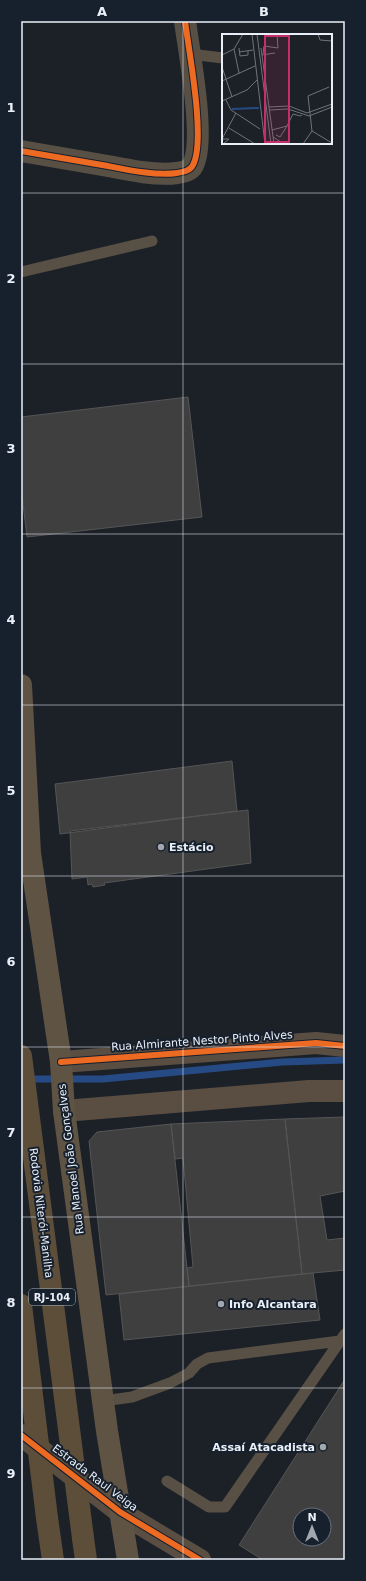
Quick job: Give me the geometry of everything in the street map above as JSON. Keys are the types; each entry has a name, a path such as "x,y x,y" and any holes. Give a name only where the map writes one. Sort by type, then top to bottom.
{"highway":[{"name":"Rodovia Niterói-Manilha","path":"21,1056 86,1560"},
{"name":"RJ-104","path":"21,1305 53,1560"}],"main road":[{"name":"Rua Manoel João Gonçalves","path":"21,685 25,827 61,1067 63,1106 107,1431 128,1560"}],"street":[{"path":"21,151 136,171 186,172 192,167 195,159 197,142 197,112 185,21"},
{"name":"Rua Almirante Nestor Pinto Alves","path":"61,1067 316,1043 345,1046"},
{"path":"63,1106 309,1091 345,1091"},
{"name":"Estrada Raul Veiga","path":"21,1435 120,1512 200,1560"}],"lane":[{"path":"190,54 222,58"},
{"path":"21,272 152,241"},
{"path":"103,1401 132,1397 170,1383 189,1373 197,1364 208,1358 342,1337"},
{"path":"167,1481 210,1507 225,1507 342,1337"}],"building":[{"path":"188,397 202,517 27,537 21,487 21,417"},
{"path":"232,761 237,811 60,834 55,784"},
{"name":"Estácio","path":"248,810 251,863 104,883 105,885 93,887 92,884 88,885 87,877 72,879 70,831"},
{"path":"345,1117 345,1191 320,1196 327,1240 345,1238 345,1270 302,1274 285,1119"},
{"path":"285,1119 302,1274 189,1286 187,1268 193,1267 183,1158 175,1159 171,1124"},
{"path":"171,1124 189,1286 106,1295 89,1141 97,1132"},
{"path":"313,1273 320,1320 124,1340 119,1294"},
{"name":"Assaí Atacadista","path":"345,1379 345,1560 263,1560 239,1545"}],"waterway":[{"path":"26,1079 103,1079 282,1062 345,1060"}],"cycle path":[{"path":"21,151 133,171 169,174 190,169 197,153 198,136 193,74 185,21"},
{"path":"61,1062 316,1043 345,1046"},
{"path":"21,1435 120,1512 200,1560"}],"place":[{"name":"Estácio","path":"161,847"},
{"name":"Info Alcantara","path":"221,1304"},
{"name":"Assaí Atacadista","path":"323,1447"}]}
